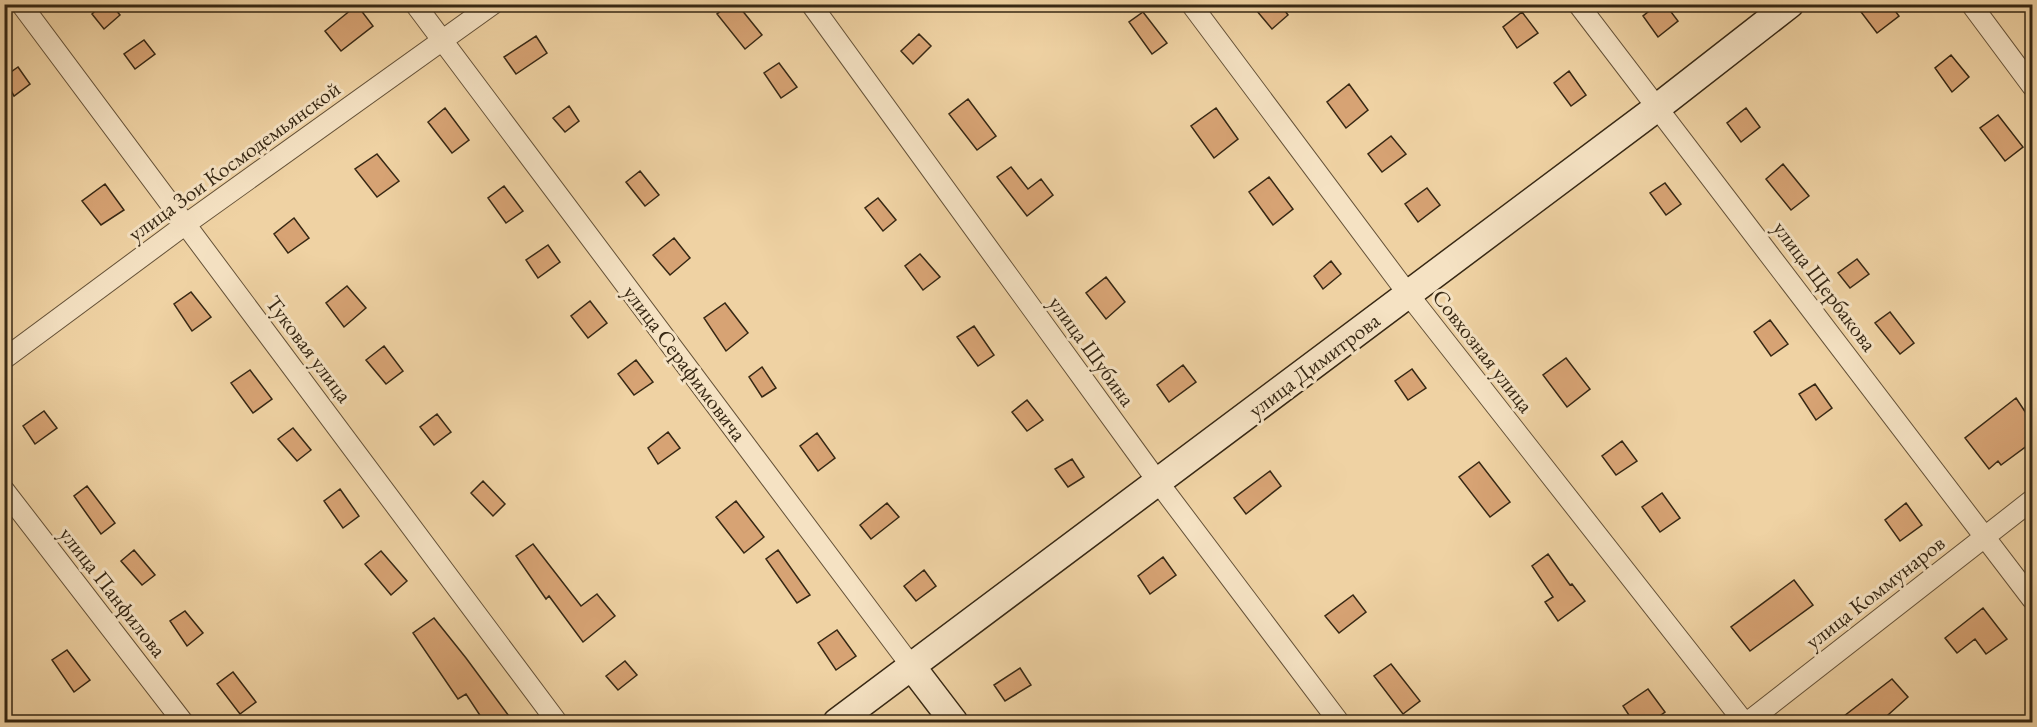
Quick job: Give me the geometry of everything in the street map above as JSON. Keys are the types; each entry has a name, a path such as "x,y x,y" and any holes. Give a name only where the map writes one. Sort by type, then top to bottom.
{"street":[{"name":"Туковая улица","path":"21,4 557,723"},
{"name":"улица Серафимовича","path":"415,4 954,723"},
{"name":"улица Зои Космодемьянской","path":"4,359 186,224 493,4"},
{"name":"улица Шубина","path":"811,4 1158,482 1339,723"},
{"name":"Совхозная улица","path":"1191,4 1408,294 1746,723"},
{"name":"улица Щербакова","path":"1578,4 2032,599"},
{"name":"улица Димитрова","path":"837,723 1658,107 1790,4"},
{"path":"1971,4 2032,86"},
{"name":"улица Панфилова","path":"4,490 183,723"},
{"name":"улица Коммунаров","path":"1746,723 2032,500"}],"building":[{"path":"102,4 111,4 120,15 104,29 92,14"},
{"path":"730,4 737,4 762,35 745,49 717,14"},
{"path":"1251,4 1280,4 1288,15 1272,29"},
{"path":"1658,4 1665,4 1678,21 1658,37 1643,16"},
{"path":"1855,4 1890,4 1899,16 1877,33"},
{"path":"357,5 373,26 341,51 325,31"},
{"path":"1143,12 1167,43 1152,54 1129,22"},
{"path":"1522,12 1538,33 1517,48 1503,27"},
{"path":"919,34 931,46 913,64 901,51"},
{"path":"536,36 547,53 516,74 504,57"},
{"path":"144,40 155,54 135,69 124,54"},
{"path":"1951,55 1969,77 1952,92 1935,68"},
{"path":"779,63 797,87 781,98 764,73"},
{"path":"18,67 30,84 14,96 4,77"},
{"path":"1569,71 1586,95 1571,106 1554,83"},
{"path":"1349,84 1368,110 1346,128 1327,102"},
{"path":"968,99 996,136 977,150 949,114"},
{"path":"569,106 579,121 565,132 553,118"},
{"path":"445,108 469,140 452,153 428,122"},
{"path":"1216,108 1238,139 1214,158 1191,126"},
{"path":"1746,108 1760,127 1741,142 1727,123"},
{"path":"1998,115 2023,147 2005,161 1980,128"},
{"path":"1391,136 1406,154 1382,172 1368,154"},
{"path":"377,154 399,181 377,197 355,169"},
{"path":"1783,164 1809,196 1791,210 1766,179"},
{"path":"1011,167 1028,189 1041,179 1053,195 1027,216 997,177"},
{"path":"640,171 659,195 645,206 626,182"},
{"path":"1269,177 1293,209 1273,225 1249,192"},
{"path":"1665,183 1681,204 1666,215 1650,193"},
{"path":"105,184 124,210 101,225 82,201"},
{"path":"504,186 523,211 506,223 488,198"},
{"path":"1427,188 1440,205 1418,222 1405,204"},
{"path":"878,198 896,220 883,231 865,208"},
{"path":"294,218 309,238 288,253 274,234"},
{"path":"674,238 690,258 670,275 653,255"},
{"path":"548,245 560,262 538,278 526,260"},
{"path":"920,254 940,277 923,290 905,266"},
{"path":"1857,259 1869,274 1850,288 1838,273"},
{"path":"1331,261 1341,274 1323,289 1314,276"},
{"path":"1106,277 1125,302 1106,319 1086,293"},
{"path":"347,286 366,308 344,327 326,303"},
{"path":"191,292 211,317 192,331 174,304"},
{"path":"590,301 607,323 588,338 571,316"},
{"path":"725,303 748,333 726,351 704,318"},
{"path":"1890,312 1914,343 1900,354 1875,323"},
{"path":"1770,320 1788,344 1771,356 1754,332"},
{"path":"974,326 994,355 978,366 957,337"},
{"path":"384,346 403,371 386,384 366,360"},
{"path":"1566,358 1590,389 1567,407 1543,375"},
{"path":"636,360 653,382 634,395 618,374"},
{"path":"1183,365 1196,382 1169,402 1157,385"},
{"path":"762,367 776,388 762,397 749,377"},
{"path":"1412,369 1426,388 1408,400 1395,381"},
{"path":"250,370 272,399 253,413 231,383"},
{"path":"1815,384 1832,408 1816,420 1799,394"},
{"path":"2016,398 2032,422 2032,442 2001,465 1998,461 1989,469 1965,438"},
{"path":"1027,400 1043,420 1027,431 1012,412"},
{"path":"44,411 57,428 35,444 23,426"},
{"path":"437,414 451,432 434,445 420,427"},
{"path":"293,428 311,450 297,461 278,439"},
{"path":"668,432 680,448 658,464 648,448"},
{"path":"817,433 835,458 818,471 800,446"},
{"path":"1622,441 1637,461 1616,475 1602,456"},
{"path":"1072,459 1084,477 1068,487 1055,469"},
{"path":"1479,462 1510,502 1490,517 1459,477"},
{"path":"1270,471 1281,486 1246,514 1234,498"},
{"path":"483,481 505,504 493,516 471,493"},
{"path":"87,486 115,523 101,534 74,496"},
{"path":"340,489 359,516 343,528 324,501"},
{"path":"1662,493 1680,518 1660,532 1642,507"},
{"path":"736,501 764,537 744,553 716,517"},
{"path":"887,503 899,517 871,539 860,525"},
{"path":"1906,503 1922,525 1900,541 1885,520"},
{"path":"533,544 581,606 597,594 615,616 583,642 549,596 546,599 516,556"},
{"path":"134,550 155,575 142,585 121,561"},
{"path":"778,550 810,595 797,603 766,559"},
{"path":"381,551 407,581 391,595 365,564"},
{"path":"1548,554 1570,585 1572,584 1585,601 1558,621 1545,602 1553,597 1532,566"},
{"path":"1163,557 1176,575 1150,594 1138,576"},
{"path":"924,570 936,586 916,601 904,586"},
{"path":"1794,580 1813,605 1750,651 1731,627"},
{"path":"1353,595 1366,612 1339,633 1325,616"},
{"path":"1983,608 2007,639 1986,654 1975,639 1957,653 1945,638"},
{"path":"185,611 203,633 187,646 170,621"},
{"path":"434,618 514,723 485,723 466,694 458,699 413,633"},
{"path":"837,630 856,656 836,670 818,643"},
{"path":"67,650 90,680 74,692 52,660"},
{"path":"625,661 637,675 618,690 606,676"},
{"path":"1391,664 1420,701 1403,714 1374,676"},
{"path":"1020,668 1031,685 1005,701 994,685"},
{"path":"233,672 256,702 240,714 217,684"},
{"path":"1892,679 1908,697 1879,723 1835,723"},
{"path":"1648,689 1665,712 1650,723 1634,723 1623,706"}]}
